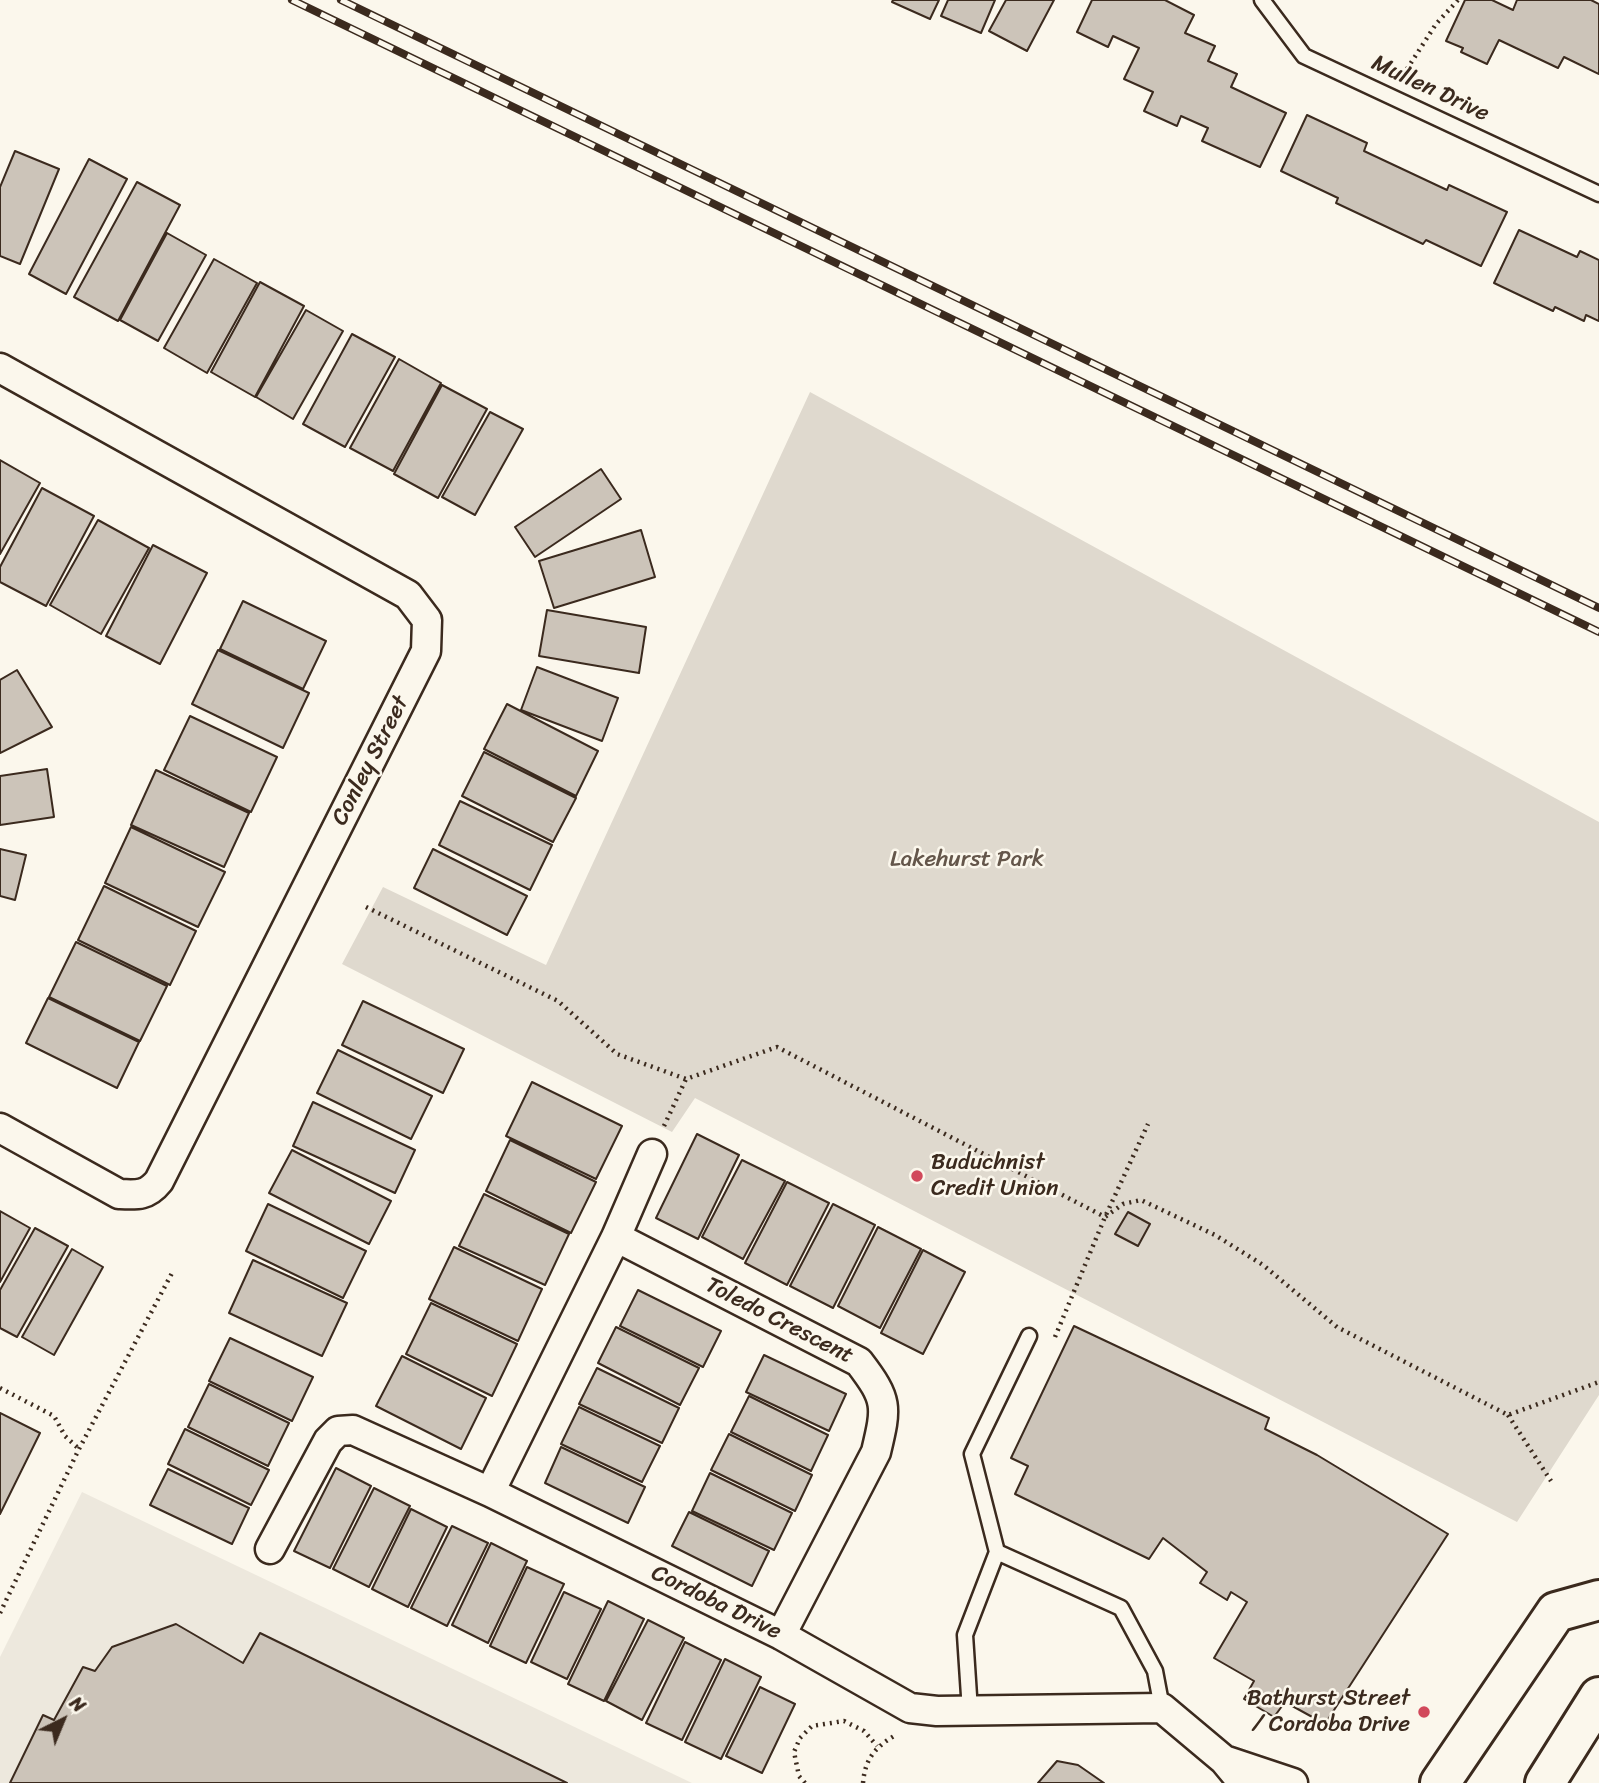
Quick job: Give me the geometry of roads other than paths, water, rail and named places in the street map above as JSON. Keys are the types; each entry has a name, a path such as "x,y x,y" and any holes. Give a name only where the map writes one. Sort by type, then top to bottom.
{"main road":[{"path":"1440,1783 1556,1612 1599,1600"},
{"path":"1545,1783 1599,1697"}],"street":[{"name":"Conley Street","path":"0,368 408,595 427,620 426,651 159,1181 151,1190 141,1195 119,1194 0,1128"},
{"path":"490,1492 616,1237 652,1154"},
{"name":"Toledo Crescent","path":"616,1237 859,1362 879,1388 883,1422 876,1452 781,1634"},
{"name":"Cordoba Drive","path":"270,1549 328,1441 338,1431 353,1430 490,1492 781,1634 910,1708 937,1711 1162,1708"},
{"path":"1162,1708 1224,1760 1243,1783"},
{"path":"1224,1760 1293,1783"}],"lane":[{"name":"Mullen Drive","path":"1262,0 1304,56 1599,194"},
{"path":"970,1711 965,1635 997,1552 972,1454 1029,1336"},
{"path":"997,1552 1121,1608 1155,1671 1162,1708"}],"railway":[{"path":"292,0 1599,632"},
{"path":"341,0 1599,608"}],"place":[{"name":"Buduchnist Credit Union","path":"917,1176"},
{"name":"Bathurst Street / Cordoba Drive","path":"1424,1712"}],"park label":[{"name":"Lakehurst Park","path":"967,860"}]}
